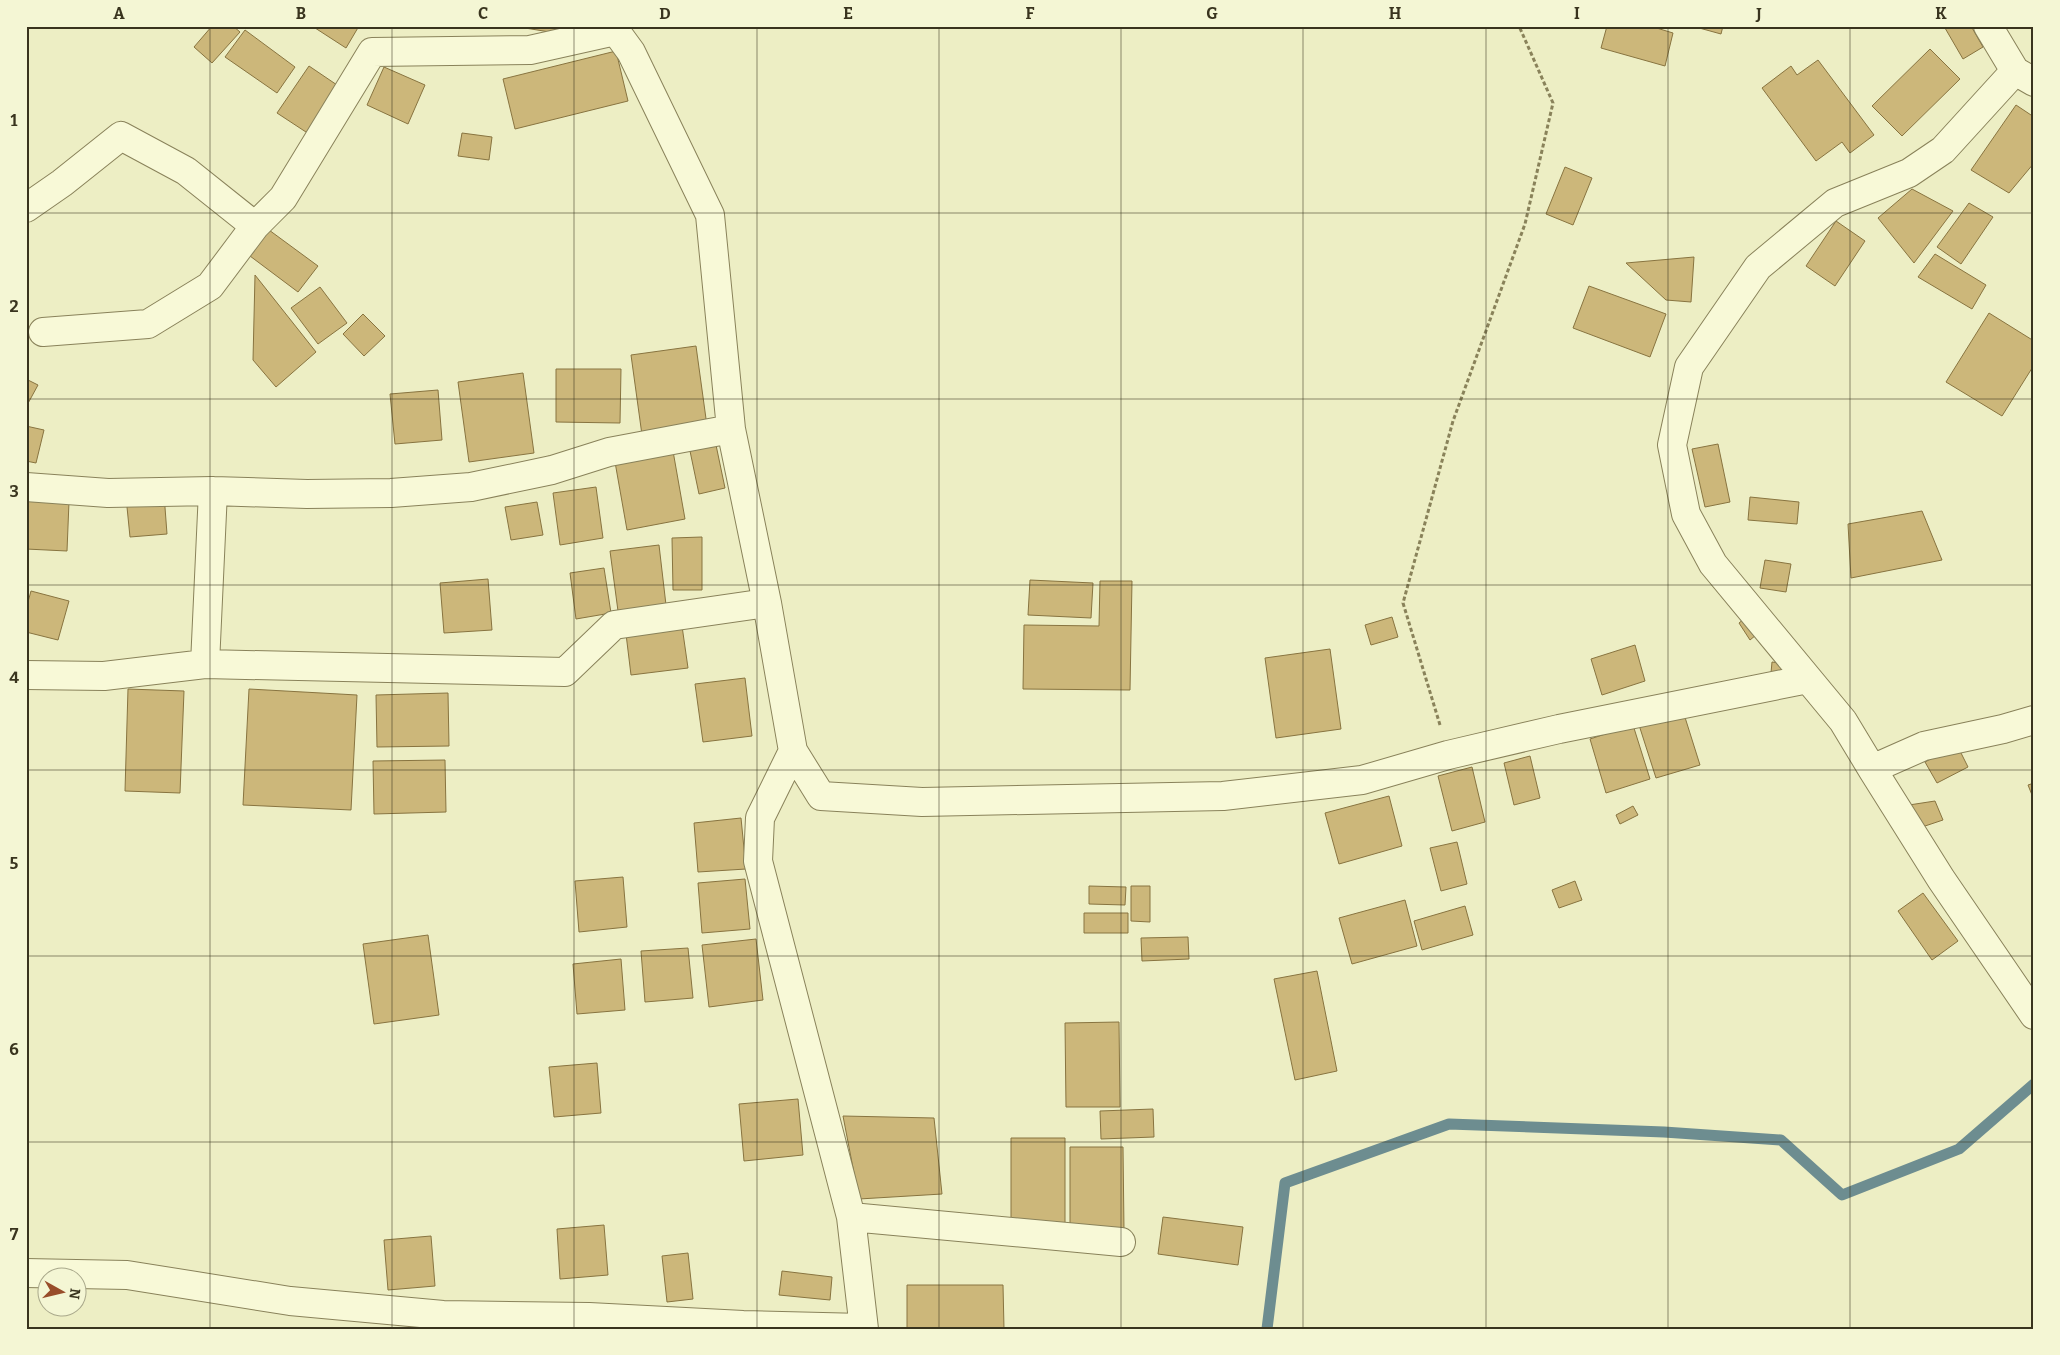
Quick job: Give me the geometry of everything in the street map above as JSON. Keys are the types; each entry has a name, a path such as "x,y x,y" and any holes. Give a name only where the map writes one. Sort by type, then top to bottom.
{"street":[{"path":"1988,26 2024,76 1943,150 1909,173 1835,203 1758,267 1689,367 1672,445 1686,514 1713,564 1843,721 1941,879 2034,1015"},
{"path":"43,332 148,324 210,286 255,226 283,198 372,52 530,50 614,28 631,52 710,215 731,429 767,603 794,751 821,796 922,802 1223,796 1362,780 1448,755 1559,729 1808,679"},
{"path":"26,208 121,136 186,172 255,226"},
{"path":"26,486 108,493 213,491 307,494 391,493 471,487 552,470 609,452 731,429"},
{"path":"205,664 213,491"},
{"path":"26,675 104,676 205,664 565,672 614,625 767,603"},
{"path":"1872,769 1924,746 2003,729 2034,720"},
{"path":"26,1273 127,1275 290,1301 442,1315 589,1317 864,1329 852,1217 758,861 760,818 794,751"},
{"path":"852,1217 1121,1242"}],"path":[{"path":"1448,755 1403,603 1453,421 1526,224 1553,103 1519,26"}],"building":[{"path":"212,26 233,26 240,32 212,63 194,47"},
{"path":"312,26 359,26 346,48"},
{"path":"525,26 556,26 556,33 525,28"},
{"path":"1607,26 1650,26 1673,33 1665,66 1601,48"},
{"path":"1692,26 1723,26 1721,34"},
{"path":"1948,26 1971,26 1983,47 1963,59 1945,28"},
{"path":"245,30 295,67 277,93 225,57"},
{"path":"1930,49 1960,79 1902,136 1872,106"},
{"path":"616,51 628,101 515,129 503,79"},
{"path":"1818,60 1874,135 1850,153 1842,142 1816,161 1762,88 1791,66 1797,75"},
{"path":"309,66 340,87 309,134 277,113"},
{"path":"384,67 425,85 408,124 367,105"},
{"path":"2016,105 2034,117 2034,163 2009,193 1971,170"},
{"path":"462,133 492,137 489,160 458,156"},
{"path":"1565,167 1592,178 1573,225 1546,214"},
{"path":"1912,189 1953,211 1914,263 1878,218"},
{"path":"1969,203 1993,217 1961,264 1937,247"},
{"path":"1836,221 1865,241 1835,286 1806,266"},
{"path":"269,230 318,266 298,292 250,256"},
{"path":"1935,254 1986,285 1972,309 1918,277"},
{"path":"1694,257 1691,302 1666,300 1626,263"},
{"path":"255,275 316,352 276,387 253,360"},
{"path":"1589,286 1666,314 1650,357 1573,328"},
{"path":"320,287 347,323 318,344 291,308"},
{"path":"1989,313 2034,341 2034,365 2002,416 1946,382"},
{"path":"363,314 385,336 364,356 343,334"},
{"path":"696,346 707,426 642,435 631,355"},
{"path":"556,369 621,369 620,423 556,422"},
{"path":"523,373 534,453 469,462 458,382"},
{"path":"26,379 38,385 26,407"},
{"path":"438,390 442,440 395,444 390,394"},
{"path":"26,426 44,430 36,463 26,461"},
{"path":"1718,444 1730,502 1705,507 1692,449"},
{"path":"716,445 725,488 699,494 690,451"},
{"path":"673,451 685,519 627,530 615,462"},
{"path":"596,487 603,538 560,545 553,493"},
{"path":"164,494 167,534 130,537 126,497"},
{"path":"1750,497 1799,502 1797,524 1748,520"},
{"path":"26,500 69,502 67,551 26,549"},
{"path":"537,502 543,535 511,540 505,507"},
{"path":"1922,511 1942,560 1851,578 1848,524"},
{"path":"702,537 702,590 673,590 672,538"},
{"path":"659,545 666,605 618,611 610,551"},
{"path":"1765,560 1791,564 1786,592 1760,588"},
{"path":"604,568 611,613 576,619 570,573"},
{"path":"488,579 492,630 444,633 440,583"},
{"path":"1030,580 1093,583 1091,618 1028,615"},
{"path":"1100,581 1132,581 1130,690 1023,689 1024,625 1099,626"},
{"path":"31,591 69,601 58,640 26,632 26,609"},
{"path":"1750,614 1762,630 1750,640 1739,623"},
{"path":"1392,617 1398,637 1371,645 1365,625"},
{"path":"682,626 688,668 631,675 626,634"},
{"path":"1635,645 1645,681 1602,695 1591,659"},
{"path":"1330,649 1341,729 1276,738 1265,658"},
{"path":"1772,662 1787,664 1785,675 1771,673"},
{"path":"745,678 752,736 703,742 695,684"},
{"path":"128,689 184,691 180,793 125,791"},
{"path":"249,689 357,695 351,810 243,805"},
{"path":"448,693 449,746 377,747 376,695"},
{"path":"1683,711 1700,765 1656,778 1639,725"},
{"path":"1633,725 1650,779 1606,793 1590,739"},
{"path":"1957,745 1968,767 1937,783 1925,762"},
{"path":"1530,756 1540,798 1514,805 1504,763"},
{"path":"445,760 446,812 374,814 373,761"},
{"path":"1472,767 1485,822 1452,831 1438,776"},
{"path":"2034,783 2034,800 2028,785"},
{"path":"1389,796 1402,846 1339,864 1325,813"},
{"path":"1935,801 1943,820 1922,827 1909,805"},
{"path":"1633,806 1638,815 1620,824 1616,815"},
{"path":"741,818 746,869 698,872 694,823"},
{"path":"1457,842 1467,884 1441,891 1430,848"},
{"path":"623,877 627,927 579,932 575,881"},
{"path":"745,879 750,929 702,933 698,883"},
{"path":"1575,881 1582,900 1559,908 1552,890"},
{"path":"1089,886 1126,887 1125,905 1089,904"},
{"path":"1131,886 1150,886 1150,922 1131,921"},
{"path":"1923,893 1958,941 1932,960 1898,911"},
{"path":"1405,900 1417,946 1352,964 1339,918"},
{"path":"1465,906 1473,935 1422,950 1414,921"},
{"path":"1084,913 1128,913 1128,933 1084,933"},
{"path":"428,935 439,1015 374,1024 363,944"},
{"path":"1188,937 1189,959 1142,961 1141,938"},
{"path":"756,939 763,1000 709,1007 702,945"},
{"path":"688,948 693,998 645,1002 641,951"},
{"path":"621,959 625,1010 577,1014 573,964"},
{"path":"1317,971 1337,1071 1295,1080 1274,979"},
{"path":"1119,1022 1120,1107 1066,1107 1065,1023"},
{"path":"597,1063 601,1113 554,1117 549,1067"},
{"path":"798,1099 803,1155 744,1161 739,1104"},
{"path":"1153,1109 1154,1137 1101,1139 1100,1111"},
{"path":"843,1116 934,1118 942,1194 859,1199"},
{"path":"1011,1138 1065,1138 1065,1223 1011,1223"},
{"path":"1070,1147 1123,1147 1124,1231 1070,1231"},
{"path":"1163,1217 1243,1227 1238,1265 1158,1254"},
{"path":"604,1225 608,1275 560,1279 557,1229"},
{"path":"431,1236 435,1286 388,1290 384,1240"},
{"path":"688,1253 693,1299 667,1302 662,1256"},
{"path":"782,1271 832,1277 830,1300 779,1295"},
{"path":"907,1285 1003,1285 1004,1329 907,1329"}],"waterway":[{"path":"1267,1329 1285,1183 1449,1124 1664,1132 1781,1140 1842,1195 1959,1149 2034,1084"}]}
